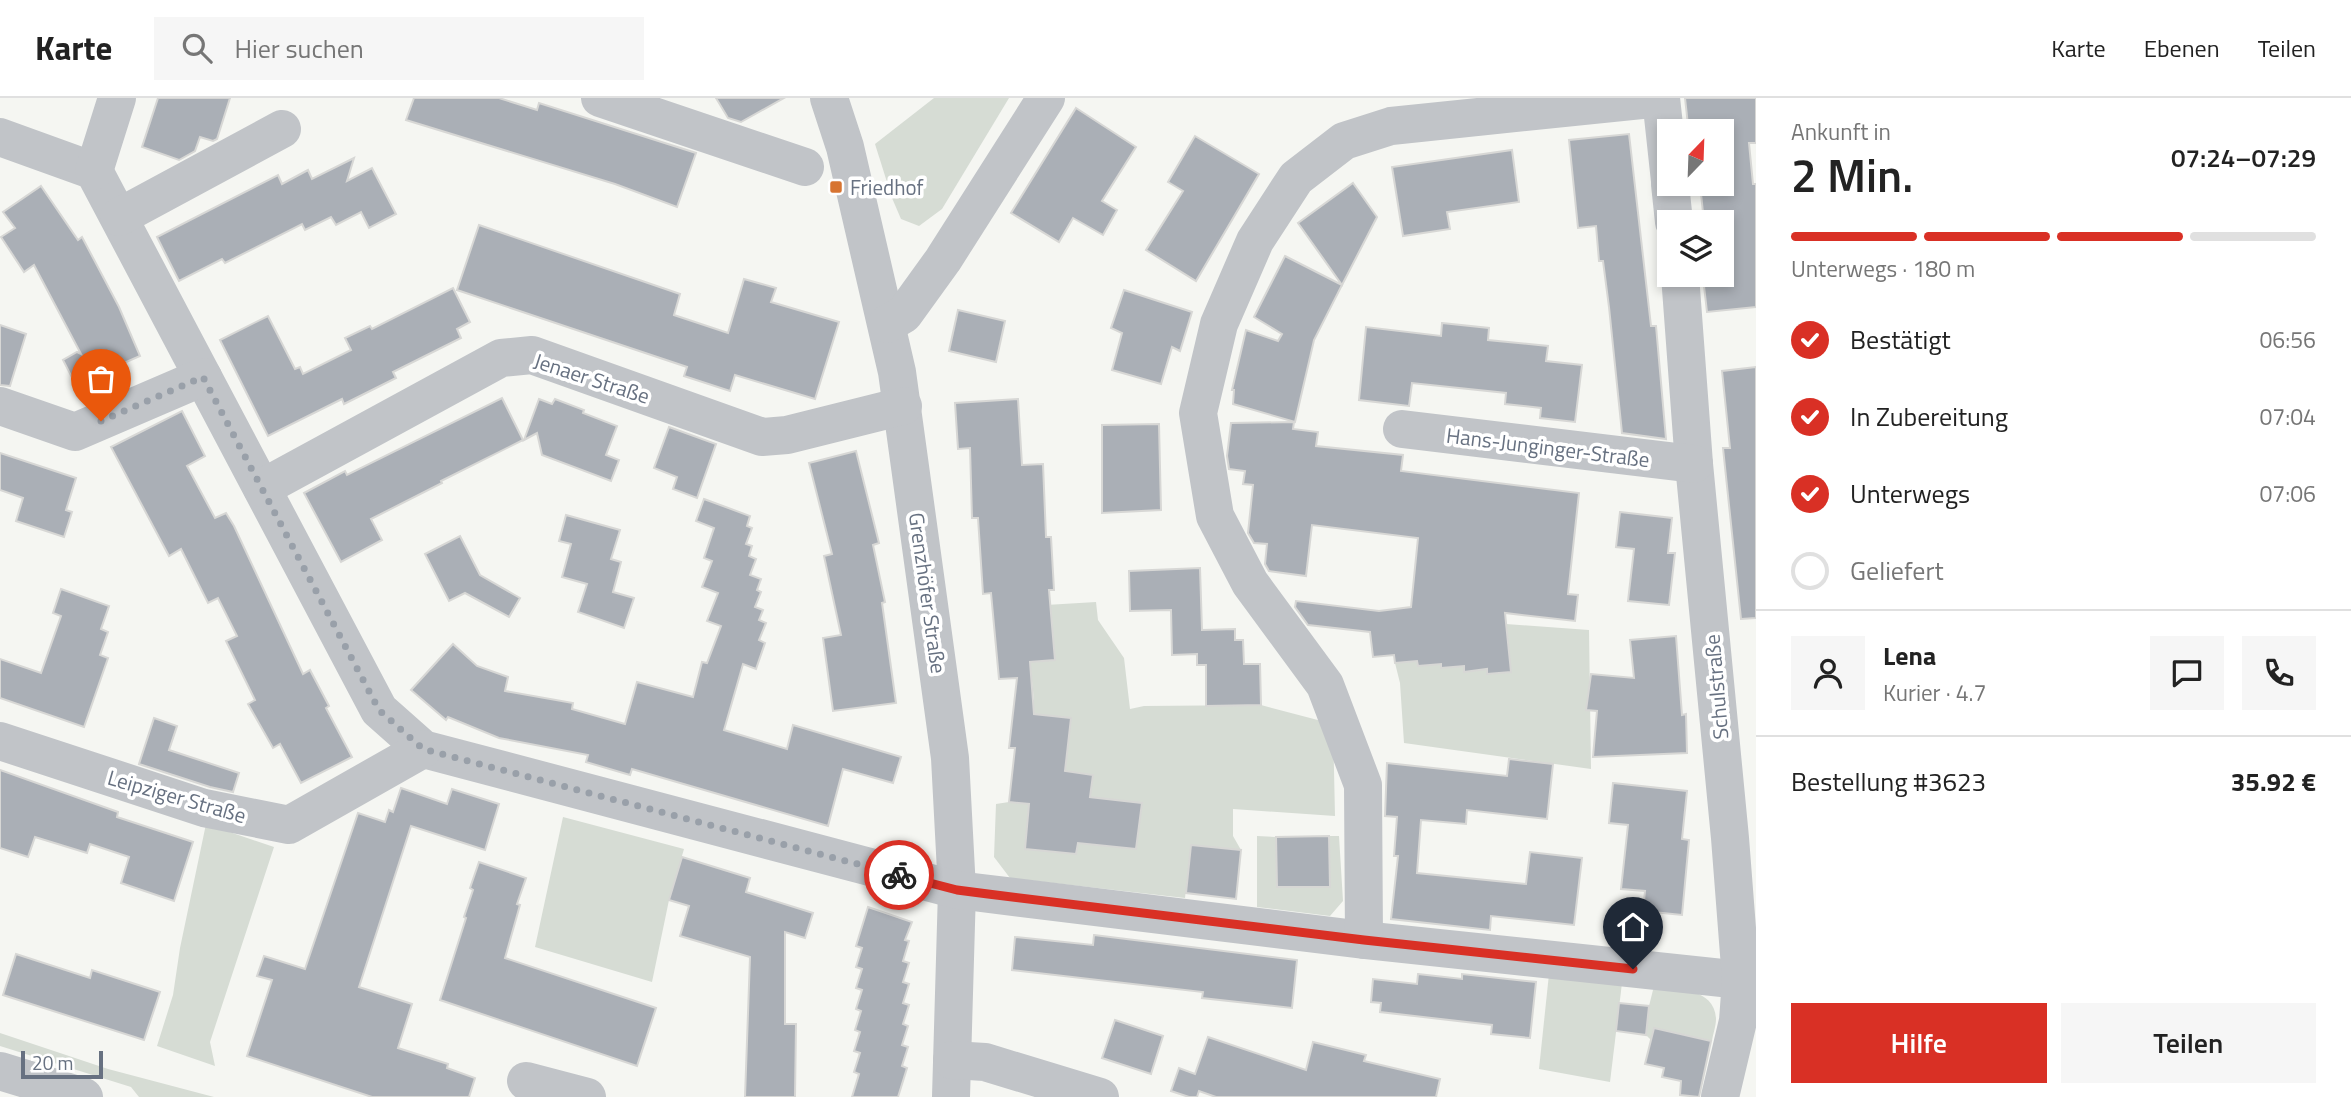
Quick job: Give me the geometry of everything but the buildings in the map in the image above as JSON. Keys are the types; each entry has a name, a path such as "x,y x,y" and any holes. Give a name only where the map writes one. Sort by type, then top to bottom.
{"street":[{"path":"94,171 117,98"},
{"name":"Grenzhöfer Straße","path":"828,98 845,147 887,324 903,406 950,758 957,890 951,1079"},
{"path":"887,324 904,314 943,260 1046,98"},
{"path":"1364,940 1363,785 1325,685 1250,583 1215,516 1198,413 1219,324 1255,241 1297,178 1344,141 1391,126 1661,98 1663,119"},
{"path":"603,99 805,167"},
{"path":"119,217 282,129"},
{"path":"0,137 94,171 379,710 423,749 957,890 1364,940 1748,980"},
{"name":"Schulstraße","path":"1681,287 1694,464 1730,838 1748,980 1720,1097"},
{"name":"Jenaer Straße","path":"262,488 501,358 532,355 762,437 787,435 903,406"},
{"path":"0,406 75,432 203,377"},
{"name":"Hans-Junginger-Straße","path":"1402,429 1694,464"},
{"name":"Leipziger Straße","path":"0,741 204,808 289,825 423,749"},
{"path":"951,1079 985,1062 1100,1097"},
{"path":"0,1070 84,1097"},
{"path":"526,1080 587,1097"}],"shaded area":[{"path":"934,98 1009,98 942,209 919,226 901,219 875,144"},
{"path":"1096,602 1098,620 1124,658 1130,709 1144,706 1261,705 1333,724 1335,816 1233,809 1233,836 1241,850 1191,845 1185,898 1010,878 994,857 996,804 1029,804 1025,849 1076,854 1078,843 1136,849 1141,803 1090,797 1092,775 1065,771 1071,718 1013,712 1015,701 1034,700 1030,662 1055,660 1052,619 1046,605"},
{"path":"1506,624 1589,630 1591,769 1404,743 1400,683 1395,663 1417,661 1418,666 1441,664 1441,668 1464,666 1465,672 1487,669 1488,674 1510,672"},
{"path":"563,817 684,849 669,900 652,982 535,947"},
{"path":"206,824 274,847 210,1042 215,1066 157,1046 173,995"},
{"path":"1257,836 1276,837 1278,887 1329,887 1329,836 1339,836 1343,901 1330,916 1257,907"},
{"path":"1549,974 1622,983 1610,1082 1539,1069"},
{"path":"1654,986 1693,992 1709,1001 1716,1019 1712,1041 1682,1034 1679,1046 1651,1040 1646,1035"},
{"path":"0,1033 108,1069 214,1097 139,1097 131,1087 0,1046"}],"way so far":[{"path":"101,421 203,377 379,710 423,749 899,875"}],"place":[{"name":"Friedhof","path":"836,187"}],"route":[{"path":"899,875 957,890 988,894 1364,940 1633,969"}]}
